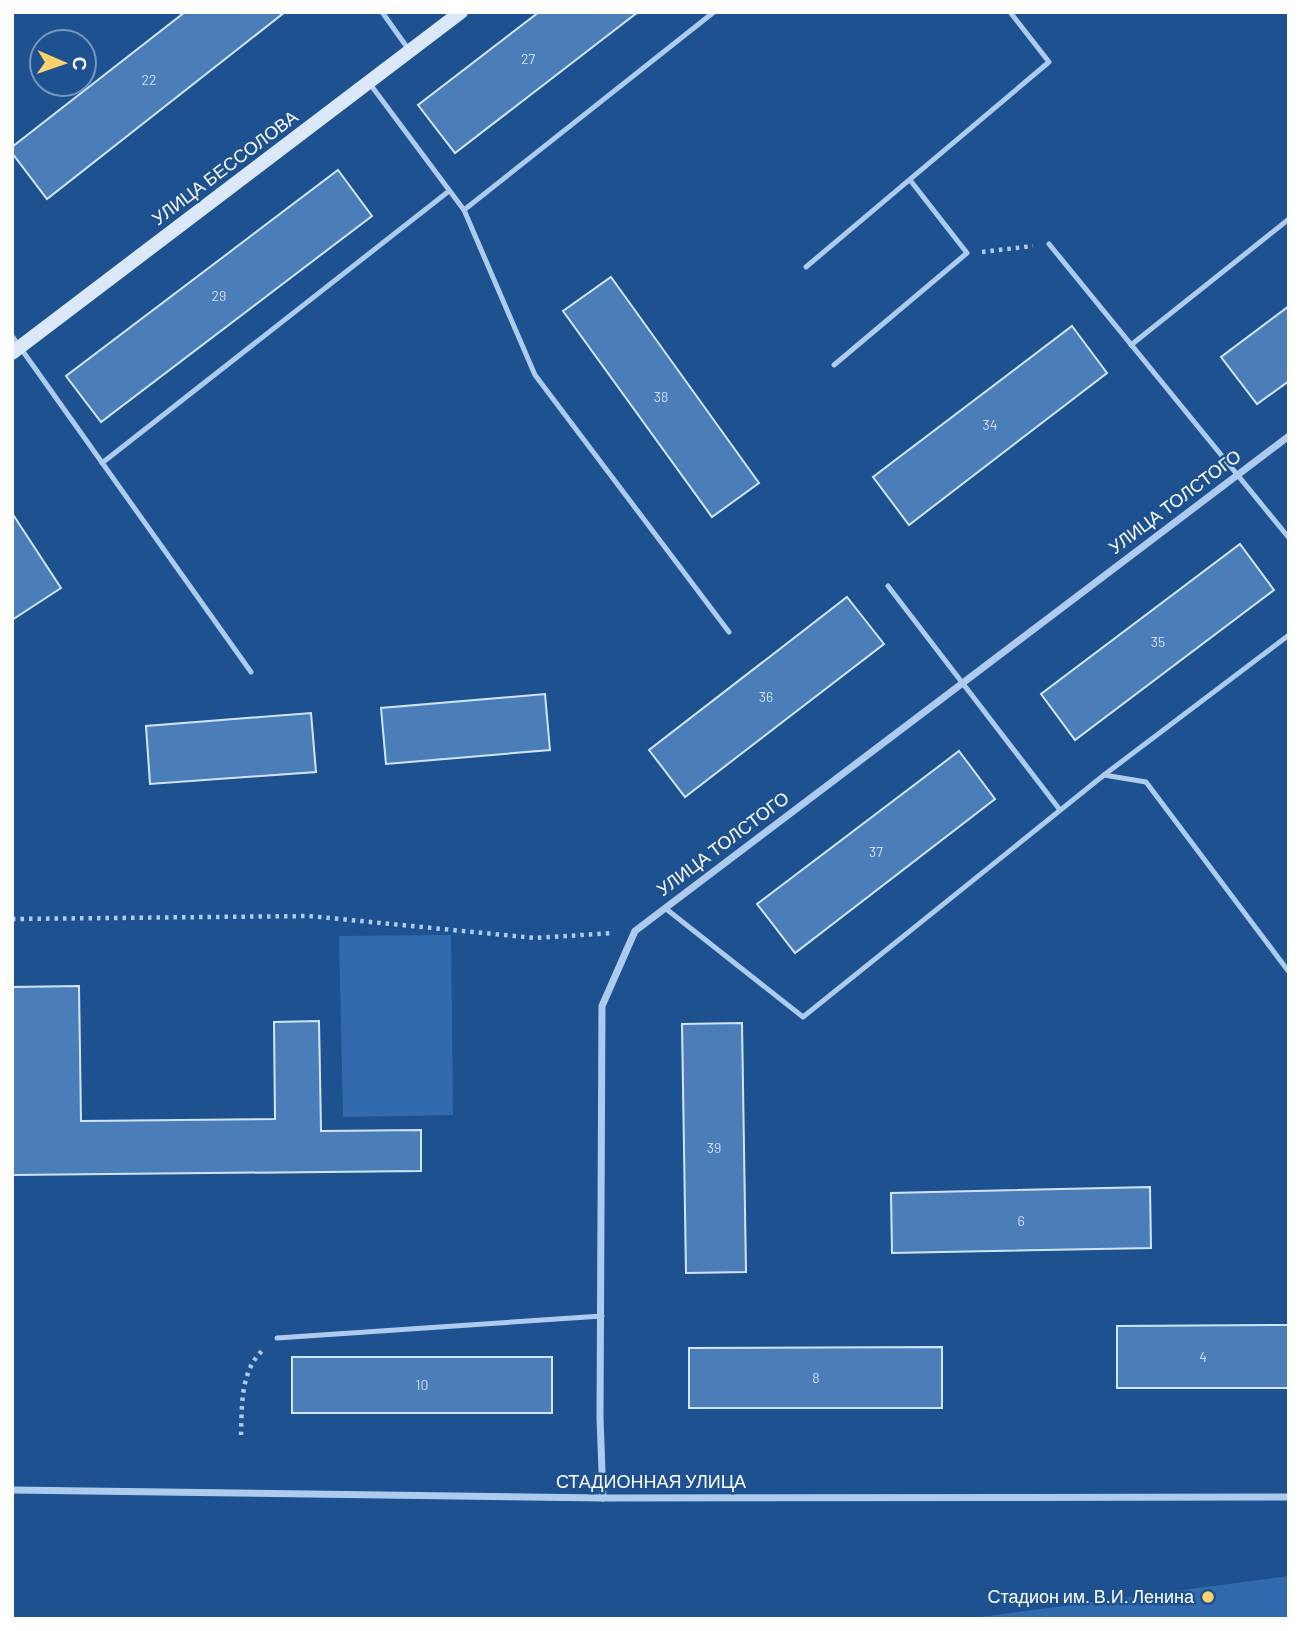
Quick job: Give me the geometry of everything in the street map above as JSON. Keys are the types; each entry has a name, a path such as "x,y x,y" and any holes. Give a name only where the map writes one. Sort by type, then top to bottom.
{"main road":[{"name":"УЛИЦА БЕССОЛОВА","path":"15,346 370,84 461,12"}],"street":[{"name":"УЛИЦА ТОЛСТОГО","path":"603,1499 600,1418 602,1006 635,931 1289,436"},
{"name":"СТАДИОННАЯ УЛИЦА","path":"12,1490 603,1499 1289,1497"}],"lane":[{"path":"382,12 409,51"},
{"path":"464,210 714,12"},
{"path":"806,267 1049,62 1010,12"},
{"path":"370,84 464,210 535,375 729,632"},
{"path":"834,365 967,253 910,180"},
{"path":"102,463 449,191"},
{"path":"1130,345 1289,219"},
{"path":"1049,244 1289,538"},
{"path":"15,346 251,673"},
{"path":"888,586 1060,810"},
{"path":"665,908 803,1017 1104,775 1289,635"},
{"path":"1104,775 1146,782 1289,972"},
{"path":"277,1338 601,1316"}],"path":[{"path":"967,253 1049,244"},
{"path":"12,919 309,916 534,939 635,931"},
{"path":"241,1434 243,1384 259,1354 277,1338"}],"shaded area":[{"path":"451,935 453,1115 343,1117 339,936"},
{"name":"Стадион им. В.И. Ленина","path":"1289,1576 1289,1619 966,1619"}],"building":[{"path":"185,12 285,12 47,199 12,153 12,147 75,98 98,98 98,80"},
{"path":"539,12 638,12 455,153 418,105"},
{"path":"338,170 372,216 101,422 66,376"},
{"path":"611,277 759,483 712,517 563,311"},
{"path":"1289,306 1289,381 1257,404 1221,357"},
{"path":"1072,326 1107,373 909,525 873,477"},
{"path":"12,513 61,588 12,620"},
{"path":"1240,544 1274,590 1075,740 1041,694"},
{"path":"847,597 884,644 685,797 649,750"},
{"path":"545,694 550,750 386,764 381,708"},
{"path":"311,713 316,772 150,784 146,726"},
{"path":"959,751 995,799 795,953 757,904"},
{"path":"79,986 81,1121 275,1119 274,1022 319,1021 321,1131 421,1130 421,1171 12,1175 12,987"},
{"path":"742,1023 746,1272 686,1273 682,1024"},
{"path":"1150,1187 1151,1248 892,1253 891,1193"},
{"path":"1289,1325 1289,1388 1117,1388 1117,1326"},
{"path":"942,1347 942,1408 689,1408 689,1348"},
{"path":"292,1357 552,1357 552,1413 292,1413"}],"place":[{"name":"Стадион им. В.И. Ленина","path":"1208,1597"}]}
